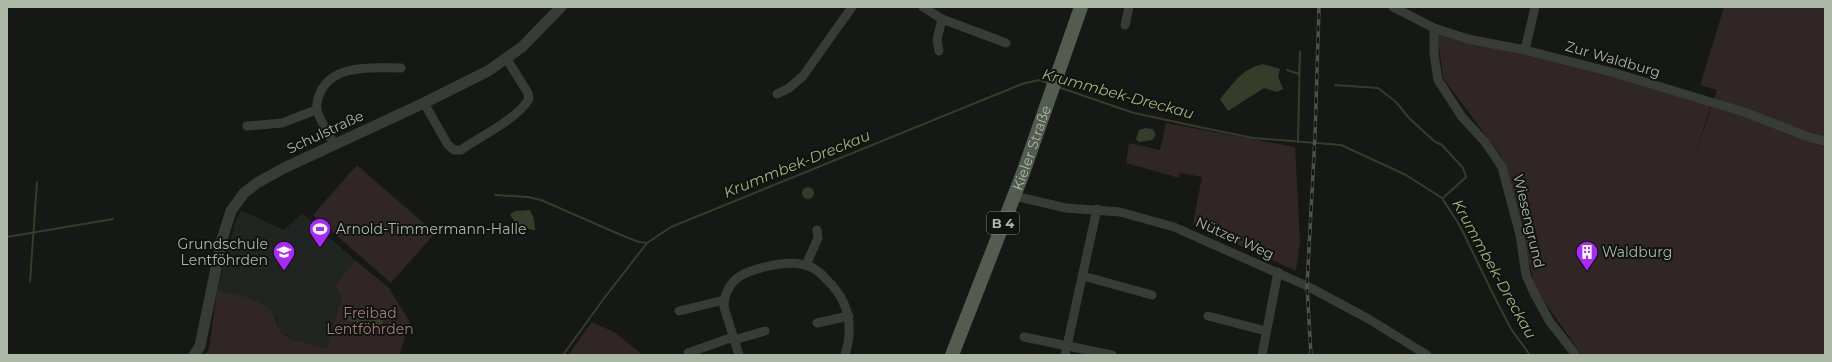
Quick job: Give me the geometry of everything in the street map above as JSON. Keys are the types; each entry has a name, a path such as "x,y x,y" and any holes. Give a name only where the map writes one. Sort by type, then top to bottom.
{"main road":[{"name":"Kieler Straße","path":"952,355 1014,196 1081,7"}],"street":[{"name":"Schulstraße","path":"194,355 200,346 222,239 231,211 244,193 257,182 488,71 522,47 561,7"},
{"path":"777,94 789,88 803,76 852,7"},
{"path":"923,7 942,19 1006,43"},
{"path":"1125,25 1129,7"},
{"name":"Zur Waldburg","path":"1392,7 1434,28 1468,39 1525,50 1615,73 1747,113 1808,137 1825,141"},
{"path":"1525,50 1535,7"},
{"path":"939,51 937,40 942,19"},
{"name":"Wiesengrund","path":"1434,28 1434,54 1438,80 1462,117 1484,142 1502,167 1520,234 1526,276 1550,322 1576,355"},
{"path":"424,103 448,145 454,150 461,150 509,118 525,105 529,99 528,93 506,58"},
{"path":"334,144 316,110 317,100 322,88 331,78 342,72 356,69 401,68"},
{"path":"247,126 282,123 316,110"},
{"name":"Nützer Weg","path":"1014,196 1066,208 1097,209 1120,212 1174,227 1278,272 1367,318 1427,355"},
{"path":"1066,351 1097,209"},
{"path":"806,265 818,238 817,230"},
{"path":"739,355 724,307 724,300 733,282 742,275 778,263 790,262 806,265 816,270 835,287 844,300 849,316 849,343 845,355"},
{"path":"1262,355 1278,272"},
{"path":"1082,276 1152,295"},
{"path":"679,311 724,300"},
{"path":"817,323 849,316"},
{"path":"1208,316 1266,331"},
{"path":"688,353 734,338 765,330"},
{"path":"1024,337 1066,351 1112,355"}],"shaded area":[{"path":"1263,64 1280,69 1278,76 1283,89 1277,92 1264,88 1228,111 1220,99 1238,77 1243,73"},
{"path":"1145,128 1153,129 1156,135 1152,140 1139,142 1136,139 1139,130"},
{"path":"808,187 812,189 814,193 812,197 808,199 804,197 802,193 804,189"},
{"name":"Grundschule Lentföhrden","path":"241,210 284,230 302,213 355,260 335,285 341,297 327,348 299,342 284,334 278,328 276,317 270,309 217,290 235,223"},
{"path":"530,210 534,219 535,230 528,229 520,225 510,214 515,211"},
{"path":"349,309 358,310 355,322 347,320"},
{"path":"359,311 384,316 381,328 356,322"}],"green space":[{"path":"1724,7 1825,7 1825,355 1582,355 1536,290 1502,157 1443,78 1437,33 1571,64 1711,105 1692,164 1717,90 1700,85"},
{"path":"1166,123 1295,147 1300,241 1296,271 1193,224 1202,177 1180,173 1179,178 1126,163 1129,143 1160,150"},
{"path":"357,165 435,233 391,283 313,215"},
{"name":"Freibad Lentföhrden","path":"355,260 389,288 410,322 399,355 205,355 209,349 217,290 258,302 272,311 278,327 286,336 300,342 327,348 341,297 335,285"},
{"path":"592,322 614,332 643,355 568,355"}],"waterway":[{"path":"1287,70 1299,74 1300,52 1298,142"},
{"name":"Krummbek-Dreckau","path":"563,355 647,243 671,227 1022,84 1039,80 1048,83"},
{"path":"1335,85 1378,88 1396,102 1409,118 1434,141 1442,145 1463,168 1466,177 1443,198"},
{"name":"Krummbek-Dreckau","path":"1058,87 1134,113 1204,128 1253,138 1341,145 1406,175 1442,198 1460,226 1511,329 1530,355"},
{"path":"30,282 37,182"},
{"path":"495,195 528,197 541,200 621,235 639,242 647,243"},
{"path":"7,237 113,219"}],"railway":[{"path":"1311,355 1307,286 1315,136 1319,7"}],"place":[{"name":"Arnold-Timmermann-Halle","path":"320,248"},
{"name":"Grundschule Lentföhrden","path":"284,272"},
{"name":"Waldburg","path":"1587,272"}]}
